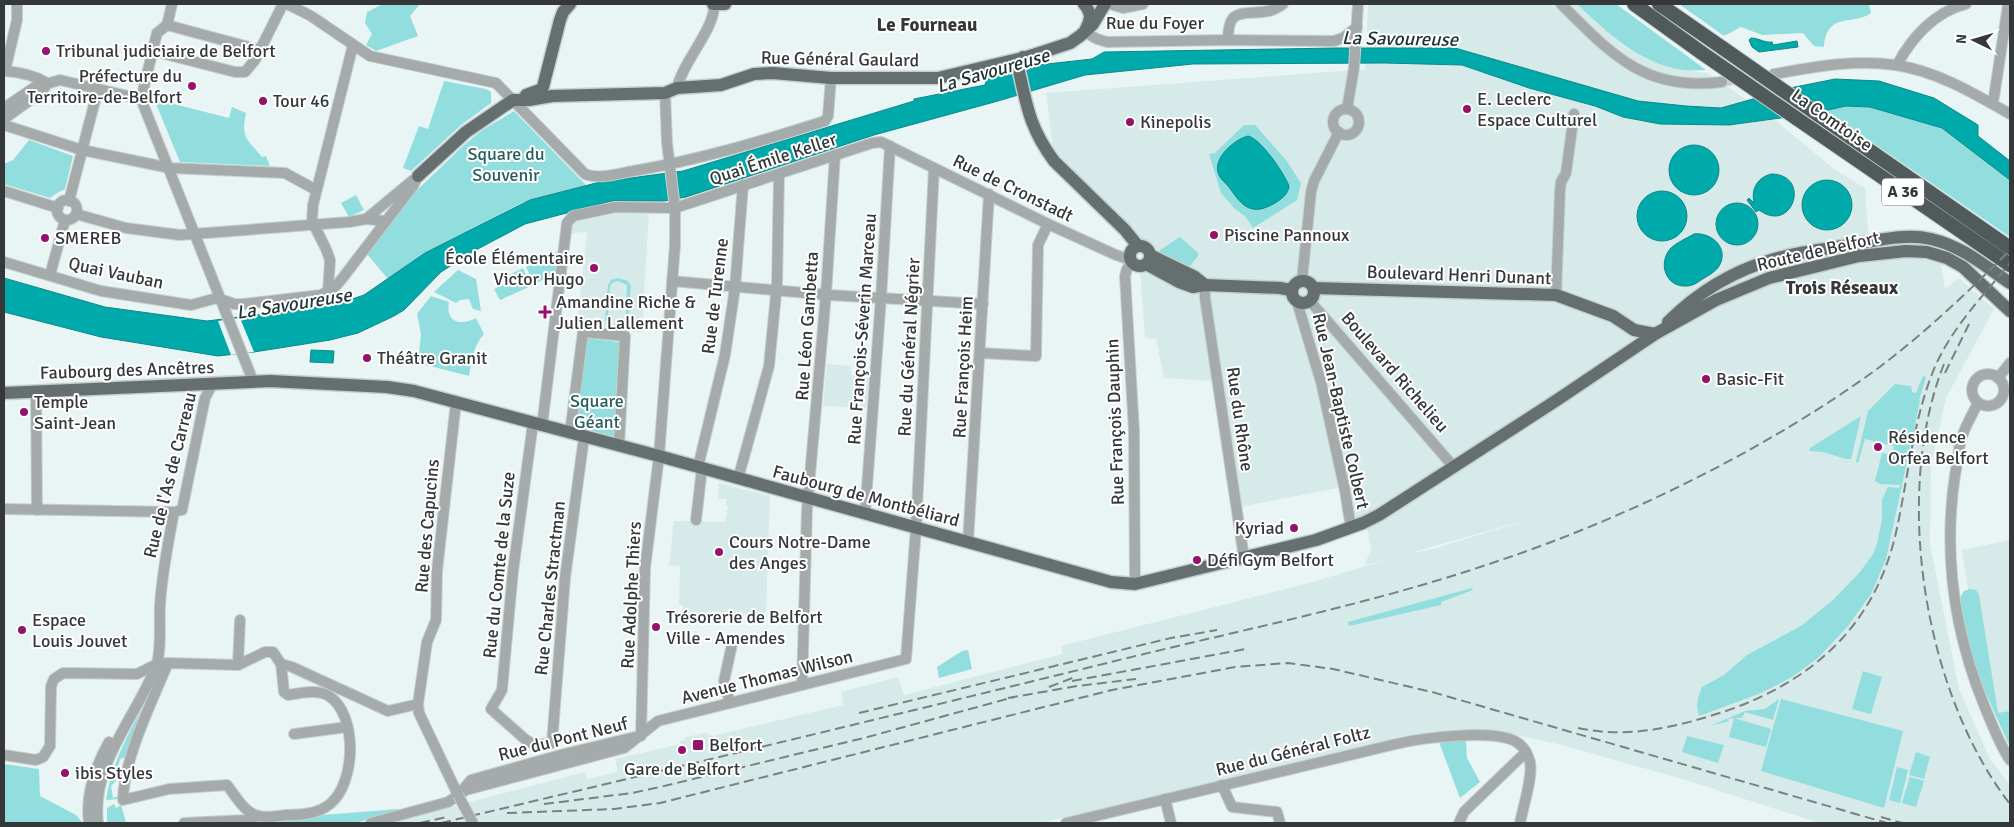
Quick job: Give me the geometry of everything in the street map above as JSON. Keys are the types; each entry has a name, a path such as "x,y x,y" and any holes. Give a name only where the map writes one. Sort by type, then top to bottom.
{"highway":[{"name":"La Comtoise","path":"1634,4 2010,265"},
{"name":"La Comtoise","path":"1660,4 2010,248"}],"main road":[{"path":"418,176 466,132 516,99 540,90 547,75 560,20 563,12 570,4"},
{"path":"1084,4 1096,4"},
{"path":"1084,4 1090,13 1085,32"},
{"path":"1085,32 1105,4"},
{"name":"Rue Général Gaulard","path":"516,99 529,100 552,96 665,93 678,88 721,85 754,74 773,73 830,78 938,78 1016,63 1070,43 1085,32"},
{"path":"1016,63 1029,119 1036,134 1054,161 1125,230 1138,246 1146,248 1148,259 1178,282 1193,287 1205,284 1291,290"},
{"name":"Route de Belfort","path":"1655,334 1687,303 1714,284 1739,272 1782,257 1903,237 1931,239 1949,244 1963,251 2010,283"},
{"path":"1138,246 1131,253 1132,261 1141,266 1148,259"},
{"name":"Route de Belfort","path":"1655,334 1716,300 1768,278 1859,256 1894,251 1916,251 1947,258 1963,267 2010,311"},
{"path":"1302,280 1309,282 1314,288 1314,295 1304,301 1293,297 1291,290 1295,283 1302,280"},
{"name":"Boulevard Henri Dunant","path":"1314,288 1556,295 1613,316 1634,330 1655,334"},
{"path":"1633,350 1636,343 1634,330"},
{"name":"Faubourg de Montbéliard","path":"252,381 332,383 414,391 659,456 1111,582 1135,584 1316,540 1379,515 1655,334"},
{"name":"Faubourg des Ancêtres","path":"4,393 212,385 252,381"}],"street":[{"path":"4,71 17,20 17,4"},
{"path":"172,4 167,25 158,33 141,99 170,168 252,381"},
{"path":"153,51 235,72 245,72 260,50 283,4"},
{"path":"287,4 311,16 352,45 378,59 496,83 508,97 516,99 585,174 590,176 671,168 826,121 828,116 830,78"},
{"path":"678,88 680,76 707,28 717,4"},
{"path":"1110,4 1123,8 1143,4"},
{"name":"Rue du Foyer","path":"1228,40 1228,25 1233,18 1242,13 1270,11 1283,4"},
{"path":"1347,109 1354,68 1358,4"},
{"path":"1561,4 1610,52 1625,63 1641,71 1658,78 1685,83 1722,82"},
{"path":"1897,65 1909,44 1939,15 1966,4"},
{"path":"1990,103 1994,97 2008,4 2010,5"},
{"path":"167,25 260,50"},
{"name":"Rue du Foyer","path":"1085,32 1107,42 1334,41 1343,38 1356,27"},
{"path":"328,292 330,260 312,221 316,190 352,45"},
{"path":"1774,74 1845,63 1897,65 1940,78 2010,114"},
{"path":"4,71 19,72 38,78 46,83"},
{"path":"4,71 22,80 29,90"},
{"path":"547,75 548,91 552,96"},
{"path":"4,108 29,90 60,80 141,99"},
{"path":"4,119 43,91 46,83"},
{"path":"69,201 98,89"},
{"name":"Rue Adolphe Thiers","path":"641,736 645,568 659,456 672,281 675,204 667,143 665,93"},
{"path":"1347,109 1357,115 1358,126 1350,134 1339,132 1333,123 1334,116 1340,110 1347,109"},
{"path":"1556,295 1560,190 1561,182 1566,173 1574,114"},
{"path":"4,125 82,150 170,168 286,173 316,190"},
{"path":"1302,280 1311,192 1314,181 1339,132"},
{"name":"Quai Émile Keller","path":"567,223 573,216 615,207 675,204 779,175 872,143 885,144"},
{"name":"Rue de Cronstadt","path":"885,144 1048,224 1132,261"},
{"name":"Rue François-Séverin Marceau","path":"865,514 881,298 885,144"},
{"name":"Rue Léon Gambetta","path":"802,685 808,499 826,294 835,155"},
{"name":"Rue du Général Négrier","path":"906,659 916,528 934,168"},
{"path":"738,479 769,366 777,290 779,175"},
{"path":"366,219 418,176"},
{"path":"221,299 234,304 243,304 307,297 328,292 341,280 413,186 418,176"},
{"name":"Rue de Turenne","path":"696,520 700,468 726,354 735,288 743,185"},
{"path":"4,191 58,208"},
{"name":"Rue François Heim","path":"968,542 989,194"},
{"path":"58,208 64,202 69,201 75,205 76,214"},
{"path":"58,208 60,217 65,220 70,220 76,214"},
{"path":"76,214 126,228 180,235 314,226 356,222 366,219 385,221"},
{"path":"50,275 65,220"},
{"name":"Rue du Comte de la Suze","path":"552,743 535,745 526,740 492,709 502,690 513,571 538,424 567,223"},
{"path":"980,353 1036,356 1038,245 1048,224"},
{"name":"Rue François Dauphin","path":"1132,261 1125,276 1134,431 1135,584"},
{"name":"Quai Vauban","path":"4,262 101,291 191,305 212,298 221,299"},
{"path":"672,281 735,288 983,304"},
{"name":"Rue du Rhône","path":"1205,284 1244,558"},
{"name":"Boulevard Richelieu","path":"1304,301 1453,466"},
{"name":"Rue Jean-Baptiste Colbert","path":"1304,301 1345,491 1350,528"},
{"path":"570,433 583,332 625,336 619,446"},
{"path":"1998,378 2010,363"},
{"path":"1987,375 1998,378 2003,386 2001,399 1991,406 1978,403 1972,392 1976,380 1987,375"},
{"name":"Rue de l'As de Carreau","path":"157,664 163,562 178,511 205,398 212,385"},
{"path":"36,392 37,510"},
{"name":"Rue des Capucins","path":"418,704 427,642 436,620 436,571 456,402"},
{"path":"1978,403 1962,435 1953,488 1951,529 1952,578 1959,630 1971,672 1989,718 2010,760"},
{"name":"Rue Charles Stractman","path":"552,743 565,578 584,436"},
{"path":"4,509 178,511"},
{"path":"238,665 240,620"},
{"path":"730,703 724,681 733,640"},
{"path":"4,755 36,760 43,757 50,746 51,686 54,679 64,673 137,674 157,664 168,662 238,665 264,652 272,652 281,664 284,692 288,695 319,692 330,696 338,705 347,727 351,751 348,771 341,790 330,804 306,814 258,816 246,820 184,823"},
{"name":"Avenue Thomas Wilson","path":"641,736 658,721 906,659"},
{"path":"168,662 139,732 123,787 123,800 169,789 227,785 248,811 258,816"},
{"path":"98,823 98,798 109,756 157,664"},
{"path":"281,664 292,667 388,710 418,704 419,714 472,823"},
{"path":"89,823 89,798 98,762 109,742 133,709"},
{"path":"294,734 347,727"},
{"name":"Rue du Pont Neuf","path":"371,823 448,802 466,790 624,748 641,736"},
{"name":"Rue du Général Foltz","path":"1066,823 1418,739 1463,736 1500,737 1520,744 1526,752"},
{"path":"1459,823 1464,812 1526,752 1531,769 1520,823"},
{"path":"1222,785 1232,807 1277,812 1280,823"},
{"path":"1165,799 1171,823"}],"shaded area":[{"path":"1368,4 1577,4 1621,44 1646,59 1683,70 1708,73 1776,121 1834,169 1865,188 1870,262 1895,257 1919,258 1941,264 1945,289 1959,278 1994,309 1946,398 1931,465 1930,544 1959,689 1990,759 2010,785 2010,823 1819,823 1686,780 1562,745 1502,732 1401,737 1042,823 389,823 585,772 587,779 618,772 615,759 681,744 680,741 685,740 684,738 707,732 707,735 711,734 712,736 843,705 841,692 898,677 904,695 1062,654 1061,646 1309,583 1386,560 1364,565 1371,551 1368,531 1353,516 1348,486 1239,507 1214,381 1164,378 1156,339 1145,338 1140,270 1144,254 1053,147 1046,93 1365,70","holes":["1534,518 1433,549 1408,554"]},
{"path":"1751,38 1772,42 1773,45 1797,41 1798,47 1759,52 1752,47 1749,40"},
{"name":"La Savoureuse","path":"1455,48 1638,101 1686,106 1721,108 1795,87 1835,79 1879,81 1934,98 1978,125 1978,136 2010,161 2010,180 1942,128 1870,107 1846,106 1810,114 1729,125 1660,124 1623,117 1595,106 1529,88 1462,65 1385,63 1193,64 1085,75 874,135 686,197 664,201 612,201 525,224 472,252 441,272 404,310 394,316 358,333 330,340 218,356 101,337 4,312 4,278 105,307 207,321 335,305 364,295 425,253 530,200 600,182 683,171 914,101 914,99 985,85 987,78 990,76 1029,66 1092,59 1104,52"},
{"path":"1248,136 1253,138 1265,150 1277,165 1289,186 1286,194 1275,203 1260,209 1253,209 1243,204 1221,178 1217,169 1221,156 1231,145"},
{"path":"1689,145 1699,145 1712,152 1719,165 1719,175 1712,188 1699,195 1689,195 1680,191 1673,184 1669,175 1669,165 1673,156 1680,149"},
{"path":"1771,174 1784,177 1791,183 1794,192 1789,210 1781,215 1771,216 1759,210 1756,212 1747,200 1749,198 1754,203 1753,193 1756,185 1762,178"},
{"path":"1827,180 1837,182 1845,187 1850,195 1852,205 1850,215 1845,223 1837,228 1827,230 1817,228 1809,223 1804,215 1802,205 1804,195 1809,187 1817,182"},
{"path":"1657,191 1667,191 1680,198 1687,211 1687,221 1680,234 1667,241 1657,241 1648,237 1641,230 1637,221 1637,211 1641,202 1648,195"},
{"path":"1741,203 1749,206 1755,212 1758,224 1755,236 1749,242 1733,245 1725,242 1719,236 1716,220 1719,212 1725,206"},
{"name":"École Élémentaire Victor Hugo","path":"614,211 649,211 642,332 577,326 587,232 571,233 572,224 575,220"},
{"path":"1694,234 1711,237 1719,245 1722,256 1721,262 1715,270 1696,283 1689,286 1680,286 1669,279 1664,267 1665,261 1671,248"},
{"path":"311,350 334,351 333,363 310,362"},
{"path":"827,364 851,366 851,375 869,377 866,408 823,406"},
{"name":"Cours Notre-Dame des Anges","path":"719,483 770,496 766,613 713,615 711,618 689,618 689,622 686,622 686,618 683,618 683,605 679,605 680,566 669,565 674,521 725,522 728,506 726,506 726,499 718,499"},
{"path":"2010,540 2010,740 2008,740 1981,671 1962,550"}],"green space":[{"path":"383,4 420,4 410,16 418,36 376,51 366,45 372,34 365,23 367,12"},
{"path":"1577,4 1616,4 1706,70 1686,70 1667,66 1638,54 1612,36"},
{"path":"1679,4 1869,4 1871,13 1864,17 1835,24 1830,28 1826,36 1824,47 1814,46 1803,33 1762,35 1741,27 1724,36"},
{"path":"444,81 486,89 491,92 491,103 461,125 411,171 403,168 419,126 428,129"},
{"path":"154,99 229,118 232,107 246,113 244,128 246,137 262,157 266,156 270,166 180,162"},
{"path":"1846,106 1870,107 1942,128 2010,180 2010,237 1825,110"},
{"name":"Square du Souvenir","path":"514,111 586,185 522,203 425,253 388,279 367,254 412,195 481,131"},
{"path":"1244,125 1255,125 1286,160 1301,183 1297,200 1253,228 1245,216 1235,209 1221,193 1209,154 1215,153"},
{"path":"29,140 73,156 65,189 50,198 4,184 4,164 13,160"},
{"path":"356,195 364,210 349,217 341,203"},
{"path":"1180,237 1198,253 1198,256 1187,267 1159,253 1160,250"},
{"path":"557,252 555,274 534,284 526,267"},
{"path":"523,268 531,286 500,300 494,289 509,282 507,276"},
{"path":"458,270 476,279 481,311 473,309 469,299 460,300 456,303 434,292"},
{"path":"618,278 628,281 631,286 628,320 624,328 611,328 607,326 605,320 608,285 611,280","holes":["618,281 627,285 626,318 624,323 615,327 610,325 608,317 610,287 612,283"]},
{"path":"431,296 449,302 449,314 455,321 465,322 476,318 484,334 475,348 469,376 418,363 421,334 417,314"},
{"name":"Square Géant","path":"587,338 619,342 614,437 576,427"},
{"path":"1923,376 1926,377 1919,400 1886,559 1871,594 1848,626 1819,657 1792,677 1761,693 1699,716 1697,707 1702,687 1724,675 1747,655 1801,626 1834,599 1860,572 1873,554 1882,519 1882,500 1888,487 1899,488 1900,485 1880,484 1875,481 1882,453 1892,455 1894,446 1865,439 1858,463 1856,462 1868,411 1895,384 1911,386 1912,392 1916,393"},
{"path":"1861,416 1851,459 1823,452 1809,451 1810,448"},
{"path":"1472,588 1473,590 1441,602 1441,605 1349,626 1348,622"},
{"path":"1976,590 1979,595 1998,713 2010,711 2010,744 1980,680 1966,634 1960,598 1964,591"},
{"path":"968,650 972,669 939,678 937,667 962,651"},
{"path":"1863,671 1882,677 1871,714 1852,709"},
{"path":"152,691 128,756 120,759 116,781 111,786 113,798 118,796 119,799 106,800 118,757"},
{"path":"1779,699 1773,720 1745,712 1742,718 1734,718 1710,726 1745,711 1765,709"},
{"path":"1781,699 1903,731 1884,808 1761,771"},
{"path":"1734,718 1771,729 1766,747 1729,737"},
{"path":"1687,736 1724,745 1718,763 1682,752"},
{"path":"1466,740 1467,758 1480,782 1460,798 1439,742"},
{"path":"1916,752 1930,757 1924,779 1909,775"},
{"path":"4,764 39,769 40,796 76,815 83,823 4,823"},
{"path":"1897,767 1908,770 1900,803 1889,800"},
{"path":"1910,777 1924,781 1916,807 1902,803"},
{"path":"114,804 116,808 121,805 126,822 107,823 107,808"},
{"path":"398,809 399,812 354,823 224,823"}],"pier":[{"path":"240,318 254,352 231,355 218,321"}],"tunnel":[{"path":"1722,82 1765,75"}],"railway":[{"path":"441,823 1302,617 1450,577 1547,544 1695,479 1790,427 1877,369 1912,341 1962,297 2010,250"},
{"path":"1578,728 1616,732 1653,730 1726,711 1758,698 1787,683 1814,665 1837,644 1858,619 1874,592 1888,562 1897,528 1920,412 1932,374 1956,329 2010,263"},
{"path":"1945,373 1969,324"},
{"path":"1944,364 1928,416 1920,472 1919,532 1925,591 1938,651 1956,707 1980,759 2010,804"},
{"path":"859,713 1171,638 1217,630"},
{"path":"1072,681 1246,649"},
{"path":"507,813 614,809 660,803 1112,690 1235,667 1288,663 1333,669 1432,692 1887,823"},
{"path":"1049,687 1075,677"},
{"path":"1008,698 1077,686 1136,679"},
{"path":"544,804 632,793 660,787 864,738 1014,697"},
{"path":"420,823 447,817"},
{"path":"1881,817 1902,823"}],"place":[{"name":"Tribunal judiciaire de Belfort","path":"46,51"},
{"name":"Préfecture du Territoire-de-Belfort","path":"192,86"},
{"name":"Tour 46","path":"263,101"},
{"name":"E. Leclerc Espace Culturel","path":"1467,109"},
{"name":"Kinepolis","path":"1130,122"},
{"name":"Piscine Pannoux","path":"1214,235"},
{"name":"SMEREB","path":"45,238"},
{"name":"École Élémentaire Victor Hugo","path":"594,268"},
{"name":"Amandine Riche & Julien Lallement","path":"545,312"},
{"name":"Théâtre Granit","path":"367,358"},
{"name":"Basic-Fit","path":"1706,379"},
{"name":"Temple Saint-Jean","path":"24,412"},
{"name":"Résidence Orfea Belfort","path":"1878,447"},
{"name":"Kyriad","path":"1294,528"},
{"name":"Cours Notre-Dame des Anges","path":"719,552"},
{"name":"Défi Gym Belfort","path":"1197,560"},
{"name":"Trésorerie de Belfort Ville - Amendes","path":"656,627"},
{"name":"Espace Louis Jouvet","path":"22,630"},
{"name":"Belfort","path":"698,745"},
{"name":"Gare de Belfort","path":"682,750"},
{"name":"ibis Styles","path":"65,773"}],"district":[{"name":"Le Fourneau","path":"927,25"},
{"name":"Trois Réseaux","path":"1842,288"}]}
